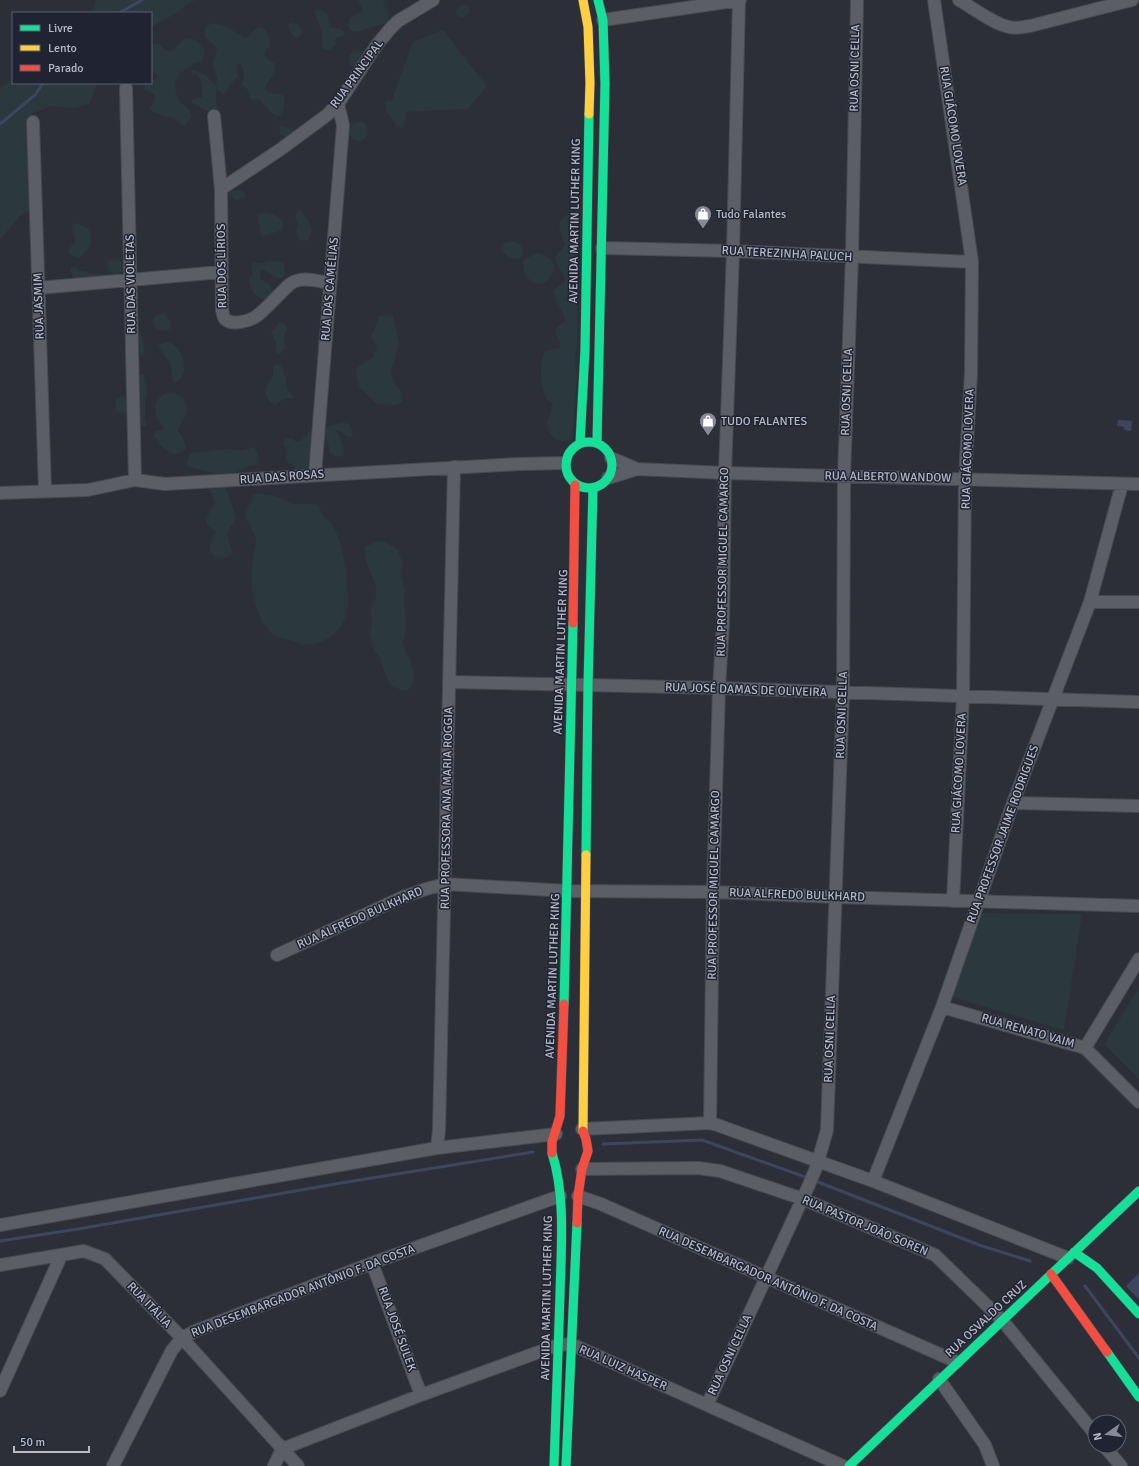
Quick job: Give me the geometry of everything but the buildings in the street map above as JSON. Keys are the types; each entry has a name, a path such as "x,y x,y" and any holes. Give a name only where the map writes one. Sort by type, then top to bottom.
{"main road":[{"name":"AVENIDA MARTIN LUTHER KING","path":"580,443 585,350 590,83 588,26 582,0"},
{"path":"597,443 605,84 602,20 598,0"},
{"path":"590,83 605,84"},
{"path":"580,443 597,443 606,449 611,458 612,468 604,483 593,488 581,488 569,479 565,463 573,448 580,443"},
{"name":"AVENIDA MARTIN LUTHER KING","path":"566,1466 570,1344 578,1196 582,1169 588,1151 586,1139 575,1129 573,1018 568,891 571,686 576,547 576,485"},
{"name":"AVENIDA MARTIN LUTHER KING","path":"554,1466 561,1249 560,1196 557,1168 552,1151 552,1142 556,1134 560,1116 573,1018 585,891 593,488"},
{"path":"556,1134 575,1129"},
{"path":"557,1168 569,1172 582,1169"},
{"name":"RUA OSVALDO CRUZ","path":"849,1466 939,1379 1139,1191"},
{"path":"561,1249 576,1249"},
{"path":"1071,1255 1097,1268 1139,1314"},
{"path":"1051,1274 1139,1397"}],"street":[{"name":"RUA PRINCIPAL","path":"221,189 281,149 327,115 338,104 376,46 390,29 398,21 433,0"},
{"path":"602,20 739,0"},
{"name":"RUA PROFESSOR MIGUEL CAMARGO","path":"710,1123 713,892 719,688 723,622 725,473 733,251 739,0"},
{"name":"RUA OSNI CELLA","path":"707,1405 808,1187 817,1164 827,1130 843,692 844,476 852,256 857,0"},
{"name":"RUA GIÁCOMO LOVERA","path":"934,0 970,237 972,262 971,373 965,479 963,696 953,900"},
{"path":"959,0 1000,24 1015,28 1030,26 1132,0"},
{"name":"RUA DAS VIOLETAS","path":"126,88 135,480"},
{"name":"RUA DAS CAMÉLIAS","path":"315,474 342,138 342,125 338,104"},
{"name":"RUA DOS LÍRIOS","path":"214,116 221,189 221,272 222,310 224,318 227,321 235,322 249,320 257,316 295,280 303,279 330,283"},
{"name":"RUA JASMIM","path":"33,122 45,490"},
{"name":"RUA TEREZINHA PALUCH","path":"602,248 733,251 972,262"},
{"path":"38,288 221,272"},
{"name":"RUA ALBERTO WANDOW","path":"611,458 638,469"},
{"name":"RUA DAS ROSAS","path":"0,493 45,490 88,490 135,480 165,484 315,474 565,463"},
{"name":"RUA PROFESSORA ANA MARIA ROGGIA","path":"437,1148 440,1130 454,467"},
{"name":"RUA ALBERTO WANDOW","path":"608,478 638,469 725,473 1139,484"},
{"name":"RUA PROFESSOR JAIME RODRIGUES","path":"874,1181 942,1007 1013,803 1090,602 1122,484"},
{"path":"1090,602 1139,602"},
{"name":"RUA JOSÉ DAMAS DE OLIVEIRA","path":"450,682 571,686 719,688 1139,702"},
{"path":"1013,803 1139,806"},
{"name":"RUA ALFREDO BULKHARD","path":"277,955 404,897 445,884 568,891 713,892 1139,906"},
{"path":"1085,1048 1139,959"},
{"name":"RUA RENATO VAIM","path":"942,1007 1085,1048 1139,1102"},
{"path":"575,1129 710,1123 817,1164 874,1181 1071,1255"},
{"path":"0,1225 437,1148 556,1134"},
{"name":"RUA PASTOR JOÃO SOREN","path":"582,1169 698,1168 720,1171 802,1199 935,1255 1002,1320 1087,1424"},
{"name":"RUA DESEMBARGADOR ANTÔNIO F. DA COSTA","path":"113,1466 172,1350 182,1338 195,1331 372,1263 560,1196"},
{"name":"RUA DESEMBARGADOR ANTÔNIO F. DA COSTA","path":"578,1196 601,1204 957,1362"},
{"name":"RUA ITÁLIA","path":"0,1265 84,1251 105,1259 182,1338 298,1466"},
{"path":"0,1391 61,1256"},
{"name":"RUA JOSÉ SULEK","path":"372,1263 421,1395"},
{"name":"RUA LUIZ HASPER","path":"282,1448 558,1345 570,1344 843,1466"},
{"path":"939,1379 984,1445 993,1466"},
{"path":"274,1466 282,1448"},
{"path":"1111,1454 1121,1466"}],"shaded area":[{"path":"96,0 195,0 152,27 152,12 89,12 93,9"},
{"path":"358,0 385,0 383,3 389,15 388,22 358,32 352,31 347,24 350,22 349,19 363,10"},
{"path":"465,4 470,8 470,12 464,17 459,17 455,11 458,10 461,5"},
{"path":"320,8 328,15 330,27 342,29 345,33 343,36 335,39 336,45 329,50 324,49 322,45 322,32 315,14 315,11"},
{"path":"291,22 295,23 301,28 302,33 296,38 292,35 288,26"},
{"path":"210,24 220,24 225,26 245,38 258,27 266,31 270,45 265,52 265,56 275,64 275,69 273,76 265,86 266,90 282,95 285,101 283,111 278,117 268,110 260,100 251,99 248,90 242,85 244,72 241,64 237,65 236,68 238,76 226,92 222,93 216,87 217,109 215,113 192,103 192,100 202,97 202,91 199,76 197,74 192,74 191,69 204,74 216,85 217,78 213,65 217,48 204,35 206,27"},
{"path":"443,30 487,86 468,109 406,112 405,125 403,128 400,128 386,112 385,104 392,100 413,42"},
{"path":"187,38 195,40 202,46 204,53 201,62 192,64 187,69 179,73 176,79 175,86 178,97 189,110 192,117 184,126 172,118 152,111 150,107 155,101 155,96 144,88 144,84 152,84 152,80 155,80 157,77 155,73 152,72 152,44 159,44 165,50 170,51"},
{"path":"353,51 363,51 364,53 355,65 351,67 348,58"},
{"path":"12,78 12,84 96,84 97,86 89,104 73,108 51,106 33,113 30,117 30,211 21,215 0,239 0,89"},
{"path":"362,121 366,124 367,132 365,138 357,141 353,139 350,131 353,124"},
{"path":"283,125 284,127 292,128 295,136 287,138 280,134 279,126"},
{"path":"238,189 245,193 244,199 236,200 231,197 229,193"},
{"path":"300,210 309,222 312,230 308,240 304,241 299,240 296,233 298,225 295,217 297,212"},
{"path":"263,212 273,214 282,220 282,230 261,236 258,216"},
{"path":"575,212 578,214 579,218 577,345 575,361 577,377 572,439 563,441 556,439 550,433 546,425 553,405 547,400 542,388 541,368 545,351 561,346 556,330 560,324 565,322 565,318 555,299 554,290 564,282 565,278 555,259 565,245 560,229 561,221 563,217"},
{"path":"77,223 88,229 91,237 91,242 87,250 78,258 70,254 69,250 75,242 72,225"},
{"path":"513,241 522,247 520,258 508,258 506,254 500,251 504,243"},
{"path":"537,253 548,257 553,263 554,269 552,276 541,284 534,283 528,278 523,267 524,260"},
{"path":"112,259 120,260 123,263 124,271 114,275 108,271 106,264"},
{"path":"270,261 283,262 285,275 283,278 277,278 264,269 260,271 261,279 270,285 274,294 271,300 266,300 255,294 249,283 249,278 253,275 252,262 262,263"},
{"path":"73,267 79,271 85,271 90,274 101,274 104,279 79,283 72,275 71,268"},
{"path":"163,313 169,321 170,329 162,331 156,328 152,322 154,317"},
{"path":"393,315 399,344 391,372 393,381 401,392 402,402 394,405 377,404 359,387 356,370 373,357 377,347 370,336 374,331 379,316"},
{"path":"279,323 284,323 287,327 284,338 285,348 279,355 276,353 276,341 271,333"},
{"path":"139,332 143,339 145,354 141,356 137,354 136,333"},
{"path":"165,342 171,343 176,347 183,359 183,373 180,379 175,382 172,379 170,362 158,347 158,345"},
{"path":"281,364 286,379 287,390 294,398 283,399 275,405 269,401 265,393 267,385 273,377 273,366"},
{"path":"138,374 144,375 147,393 145,399 145,417 147,426 143,427 125,385"},
{"path":"171,392 181,397 186,403 187,408 186,415 178,431 183,438 186,448 177,454 164,448 154,435 156,431 162,431 164,428 156,413 155,409 157,401 166,393"},
{"path":"123,396 130,404 129,414 120,413 115,409 116,399"},
{"path":"341,422 349,424 353,433 351,437 349,437 336,430 344,449 343,456 337,457 330,453 328,444 324,437 324,428"},
{"path":"308,432 312,432 313,434 319,470 298,471 293,465 287,462 287,449 283,444 285,439 292,438 296,442 300,442"},
{"path":"253,447 258,455 259,461 257,465 250,466 239,471 224,474 188,467 187,463 190,454 192,453 228,449 241,451"},
{"path":"222,484 227,491 236,517 228,531 228,540 233,554 224,558 215,556 210,551 210,542 216,532 207,525 206,518 215,503 213,495 208,487"},
{"path":"253,495 273,495 293,504 318,505 323,516 331,523 336,532 346,572 348,600 347,612 344,621 337,631 322,641 302,644 277,637 267,627 258,612 252,582 252,562 256,537 246,518 247,509"},
{"path":"384,541 398,550 402,562 401,578 405,590 406,630 403,643 411,661 414,677 412,685 409,689 405,690 401,690 389,684 380,659 375,653 370,633 372,624 371,607 375,599 376,586 366,561 364,548 376,542"},
{"path":"979,913 1082,914 1064,1030 952,997"},
{"path":"1139,988 1139,1079 1104,1044"}],"water":[{"path":"1118,420 1132,421 1131,431 1124,430 1124,427 1117,426"},
{"path":"1139,1273 1139,1299 1126,1286"}],"waterway":[{"path":"121,12 142,0"},
{"path":"0,124 35,95 42,84"},
{"path":"603,1144 702,1140 808,1178"},
{"path":"0,1241 533,1152"},
{"path":"813,1180 979,1245 1030,1261"},
{"path":"1085,1286 1139,1358"}],"traffic: fast":[{"path":"597,443 605,84 603,20 598,0"},
{"path":"580,443 585,350 589,114"},
{"path":"594,442 606,448 611,456 612,465 611,474 606,482 598,487 584,488 572,482 567,474 566,460 572,448 580,443 594,442"},
{"path":"586,855 588,686 593,488"},
{"path":"564,1004 573,623"},
{"path":"552,1153 559,1187 562,1223 554,1466"},
{"path":"849,1466 1139,1191"},
{"path":"566,1466 577,1223"},
{"path":"1074,1252 1097,1268 1139,1314"},
{"path":"1107,1352 1139,1397"}],"traffic: slow":[{"path":"583,0 588,27 590,83 589,114"},
{"path":"583,1131 586,855"}],"traffic: jam":[{"path":"573,623 575,485"},
{"path":"552,1153 552,1142 560,1116 564,1004"},
{"path":"577,1223 578,1196 582,1169 588,1151 583,1131"},
{"path":"1051,1274 1107,1352"}],"place":[{"name":"Tudo Falantes","path":"703,229"},
{"name":"TUDO FALANTES","path":"708,436"}]}
